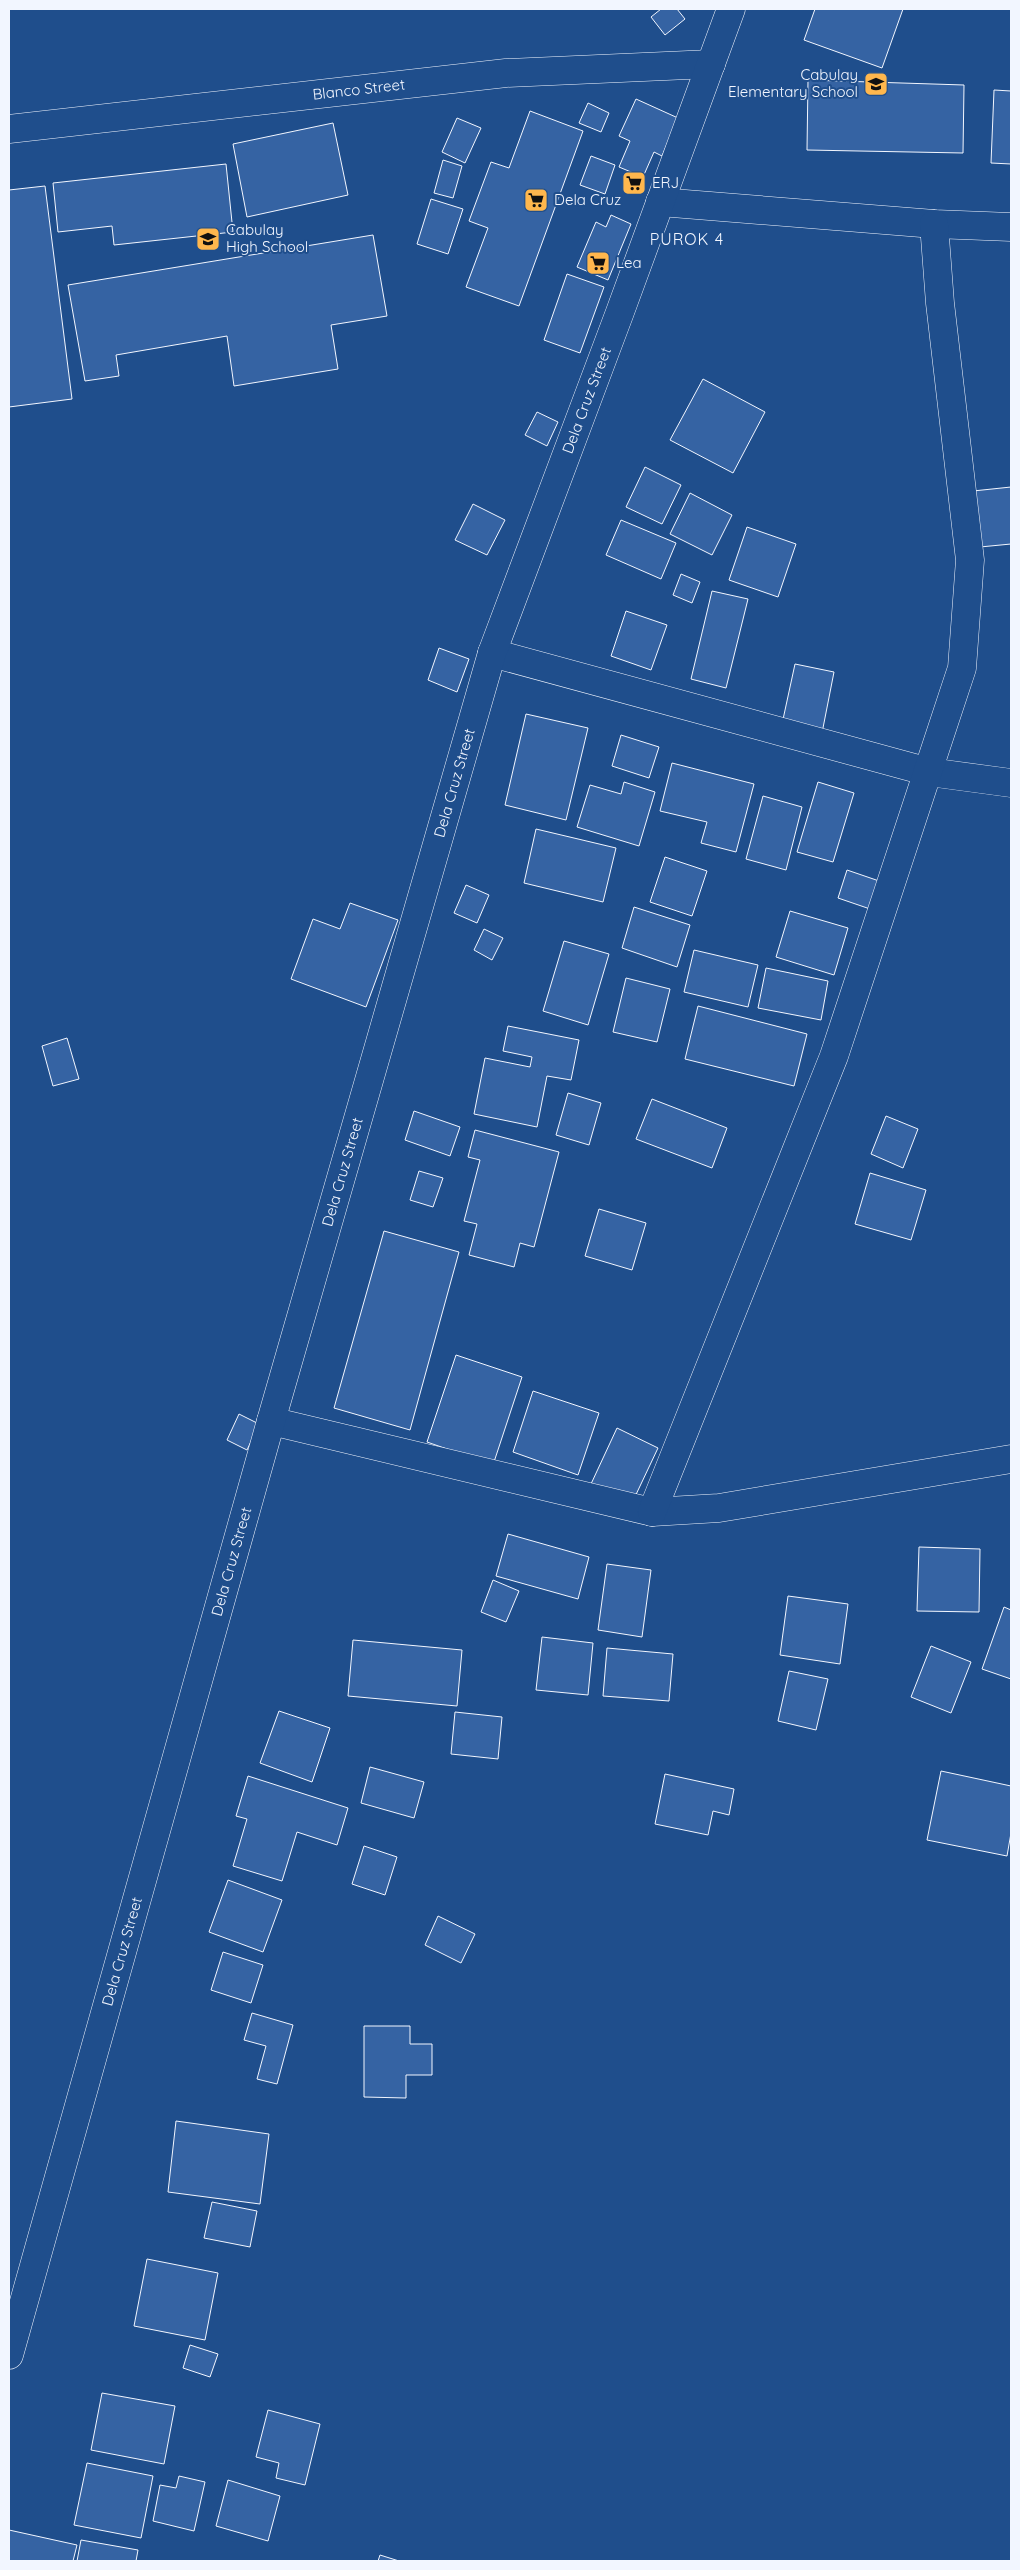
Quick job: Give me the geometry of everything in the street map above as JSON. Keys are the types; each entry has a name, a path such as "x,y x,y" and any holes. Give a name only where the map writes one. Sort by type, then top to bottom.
{"street":[{"name":"Dela Cruz Street","path":"9,2355 271,1421 492,653 731,9"},
{"name":"Blanco Street","path":"9,129 506,73 711,64"},
{"path":"660,202 934,224 1011,227"},
{"path":"652,1512 834,1056 962,668 970,560 940,303 934,224"},
{"path":"492,653 929,772 1011,783"},
{"path":"271,1421 652,1512 719,1508 1011,1459"}],"building":[{"path":"661,9 677,9 685,19 665,35 651,17"},
{"path":"815,9 903,9 882,68 804,40"},
{"path":"808,80 964,85 963,153 807,150"},
{"path":"994,90 1011,91 1011,164 991,163"},
{"path":"636,99 678,118 662,156 654,152 643,177 619,167 630,141 619,136"},
{"path":"588,103 609,113 601,132 579,123"},
{"path":"530,111 583,131 519,306 466,287 488,228 469,221 491,162 509,168"},
{"path":"457,118 481,128 465,163 442,152"},
{"path":"333,123 348,195 247,217 233,144"},
{"path":"591,156 615,165 605,194 580,185"},
{"path":"443,160 462,166 453,198 434,193"},
{"path":"226,164 233,232 114,245 112,226 58,232 53,183"},
{"path":"45,186 72,399 9,407 9,190"},
{"path":"431,199 463,209 448,254 417,244"},
{"path":"611,215 631,224 608,280 577,267 596,222 606,227"},
{"path":"373,235 387,316 331,325 338,369 234,386 227,336 116,355 119,376 85,381 68,285"},
{"path":"567,274 604,287 580,353 544,340"},
{"path":"703,379 765,412 733,473 670,440"},
{"path":"537,412 558,422 547,446 525,435"},
{"path":"645,467 681,485 662,524 626,507"},
{"path":"1011,487 1011,544 980,547 973,491"},
{"path":"690,493 732,515 712,555 670,534"},
{"path":"473,504 505,520 487,555 455,540"},
{"path":"621,520 676,543 661,579 606,555"},
{"path":"747,527 796,544 778,597 729,580"},
{"path":"681,574 700,582 692,603 673,595"},
{"path":"712,591 748,599 726,688 691,679"},
{"path":"626,611 667,625 651,670 611,656"},
{"path":"439,648 469,659 457,692 428,680"},
{"path":"795,664 834,672 822,733 782,724"},
{"path":"526,714 588,728 566,820 505,805"},
{"path":"621,735 659,747 649,778 612,766"},
{"path":"672,763 754,784 736,852 701,843 707,822 660,811"},
{"path":"624,782 655,792 639,846 577,827 590,785 621,794"},
{"path":"818,782 854,793 833,862 797,852"},
{"path":"763,796 802,807 786,870 746,859"},
{"path":"536,829 616,848 603,902 524,883"},
{"path":"665,857 707,871 692,916 650,902"},
{"path":"847,870 885,883 876,911 838,898"},
{"path":"466,885 489,895 477,923 454,913"},
{"path":"350,903 398,920 366,1007 291,979 313,919 340,929"},
{"path":"634,907 690,925 677,967 622,948"},
{"path":"790,911 848,928 834,975 776,957"},
{"path":"484,929 503,938 492,960 474,950"},
{"path":"564,941 609,954 588,1025 543,1011"},
{"path":"694,950 758,965 748,1007 684,992"},
{"path":"766,968 828,981 821,1020 758,1008"},
{"path":"626,978 670,989 657,1042 613,1032"},
{"path":"698,1006 807,1034 794,1086 685,1059"},
{"path":"508,1026 579,1040 571,1080 547,1076 537,1127 474,1114 485,1058 530,1067 532,1057 503,1051"},
{"path":"67,1038 79,1079 53,1086 42,1046"},
{"path":"568,1093 601,1103 589,1145 556,1135"},
{"path":"652,1099 727,1128 712,1168 636,1139"},
{"path":"414,1111 460,1127 450,1156 405,1140"},
{"path":"886,1116 918,1129 903,1168 871,1154"},
{"path":"475,1130 559,1152 534,1247 520,1243 514,1267 469,1255 477,1224 464,1221 480,1160 468,1157"},
{"path":"419,1171 443,1178 433,1207 410,1200"},
{"path":"870,1173 926,1190 911,1240 855,1224"},
{"path":"599,1209 646,1223 632,1270 585,1256"},
{"path":"384,1231 459,1252 410,1430 334,1408"},
{"path":"456,1355 522,1377 493,1465 427,1442"},
{"path":"533,1391 599,1413 578,1475 513,1452"},
{"path":"239,1414 259,1424 247,1450 227,1440"},
{"path":"617,1428 658,1448 632,1503 591,1484"},
{"path":"508,1534 589,1557 578,1599 496,1576"},
{"path":"919,1547 980,1549 979,1612 917,1611"},
{"path":"607,1564 651,1570 642,1637 598,1630"},
{"path":"493,1580 519,1591 506,1622 481,1612"},
{"path":"788,1596 848,1604 840,1664 780,1655"},
{"path":"1004,1607 1011,1610 1011,1679 982,1669"},
{"path":"542,1637 593,1643 588,1695 536,1690"},
{"path":"353,1640 462,1650 457,1706 348,1696"},
{"path":"931,1646 971,1662 951,1713 911,1697"},
{"path":"607,1648 673,1654 669,1701 603,1696"},
{"path":"789,1671 828,1679 816,1730 778,1721"},
{"path":"279,1711 330,1728 312,1782 260,1763"},
{"path":"455,1712 502,1717 498,1759 451,1754"},
{"path":"370,1767 424,1782 414,1818 361,1803"},
{"path":"941,1771 1011,1786 1011,1833 1007,1856 927,1840"},
{"path":"665,1774 734,1789 729,1815 713,1811 708,1835 655,1824"},
{"path":"248,1776 348,1808 337,1845 297,1832 282,1881 233,1866 247,1819 236,1816"},
{"path":"364,1846 397,1857 385,1895 352,1884"},
{"path":"228,1880 282,1900 263,1952 209,1932"},
{"path":"438,1916 475,1934 461,1963 425,1945"},
{"path":"223,1952 263,1965 251,2003 211,1990"},
{"path":"252,2013 293,2025 277,2084 257,2079 266,2046 244,2040"},
{"path":"364,2026 410,2026 410,2044 432,2044 432,2075 406,2075 406,2098 364,2097"},
{"path":"176,2121 269,2134 260,2204 168,2192"},
{"path":"212,2202 257,2211 250,2247 204,2238"},
{"path":"147,2259 218,2273 205,2340 134,2326"},
{"path":"190,2345 218,2354 210,2377 183,2368"},
{"path":"102,2393 175,2406 164,2464 91,2450"},
{"path":"268,2410 320,2424 305,2485 276,2478 279,2463 256,2457"},
{"path":"87,2463 153,2476 141,2538 74,2525"},
{"path":"179,2476 205,2482 194,2531 153,2521 160,2485 176,2488"},
{"path":"228,2480 280,2496 268,2541 216,2526"},
{"path":"9,2530 77,2545 73,2561 9,2561"},
{"path":"81,2540 138,2550 136,2561 77,2561"},
{"path":"380,2555 399,2561 378,2561"}],"place":[{"name":"Cabulay Elementary School","path":"876,84"},
{"name":"ERJ","path":"634,183"},
{"name":"Dela Cruz","path":"536,200"},
{"name":"Cabulay High School","path":"208,239"},
{"name":"Lea","path":"598,263"}],"district":[{"name":"PUROK 4","path":"687,239"}]}
